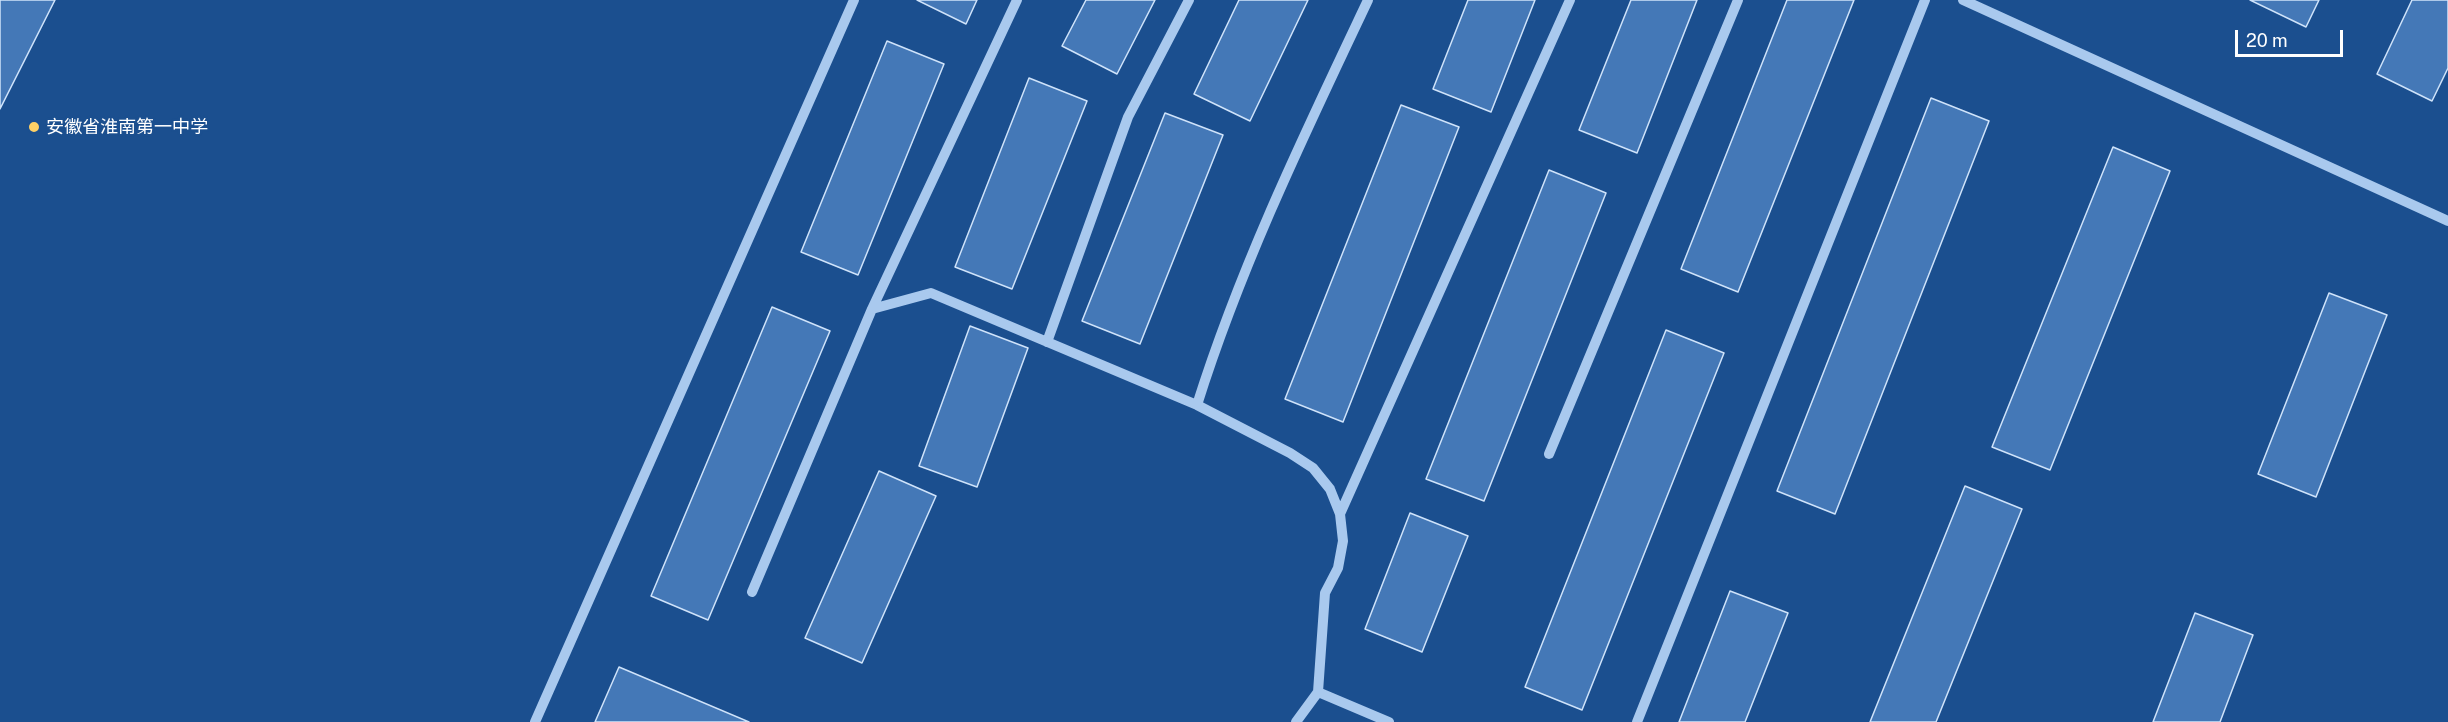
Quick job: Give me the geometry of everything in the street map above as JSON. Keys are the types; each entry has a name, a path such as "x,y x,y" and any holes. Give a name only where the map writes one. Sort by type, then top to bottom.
{"street":[{"path":"536,722 854,0"},
{"path":"752,592 872,309 1017,0"},
{"path":"1047,342 1128,117 1188,0"},
{"path":"1197,405 1220,330 1289,164 1368,0"},
{"path":"1340,514 1570,0"},
{"path":"1549,454 1738,0"},
{"path":"1637,722 1925,0"},
{"path":"1963,0 2448,221"},
{"path":"872,309 931,293 1197,405 1290,453 1312,468 1330,489 1340,514 1343,541 1338,568 1325,593 1318,692 1296,722"},
{"path":"1318,692 1389,722"}],"building":[{"path":"0,0 55,0 0,109"},
{"path":"917,0 977,0 966,24"},
{"path":"1086,0 1155,0 1117,74 1062,46"},
{"path":"1239,0 1308,0 1250,121 1194,94"},
{"path":"1468,0 1535,0 1491,112 1433,89"},
{"path":"1631,0 1697,0 1637,153 1579,130"},
{"path":"1787,0 1854,0 1738,292 1681,269"},
{"path":"2250,0 2319,0 2306,27"},
{"path":"2412,0 2448,0 2448,68 2432,101 2377,74"},
{"path":"887,41 944,64 858,275 801,252"},
{"path":"1029,78 1087,101 1012,289 955,267"},
{"path":"1931,98 1989,121 1835,514 1777,491"},
{"path":"1401,105 1459,127 1343,422 1285,399"},
{"path":"1165,113 1223,135 1140,344 1082,321"},
{"path":"2113,147 2170,171 2050,470 1992,447"},
{"path":"1549,170 1606,193 1484,501 1426,479"},
{"path":"2329,293 2387,315 2316,497 2258,474"},
{"path":"772,307 830,331 708,620 651,596"},
{"path":"970,326 1028,348 977,487 919,466"},
{"path":"1666,330 1724,353 1582,710 1525,687"},
{"path":"879,471 936,496 862,663 805,638"},
{"path":"1965,486 2022,509 1936,722 1870,722"},
{"path":"1410,513 1468,536 1422,652 1365,629"},
{"path":"1730,591 1788,613 1745,722 1679,722"},
{"path":"2195,613 2253,635 2220,722 2153,722"},
{"path":"619,667 749,722 595,722"}],"place":[{"name":"安徽省淮南第一中学","path":"34,127"}]}
